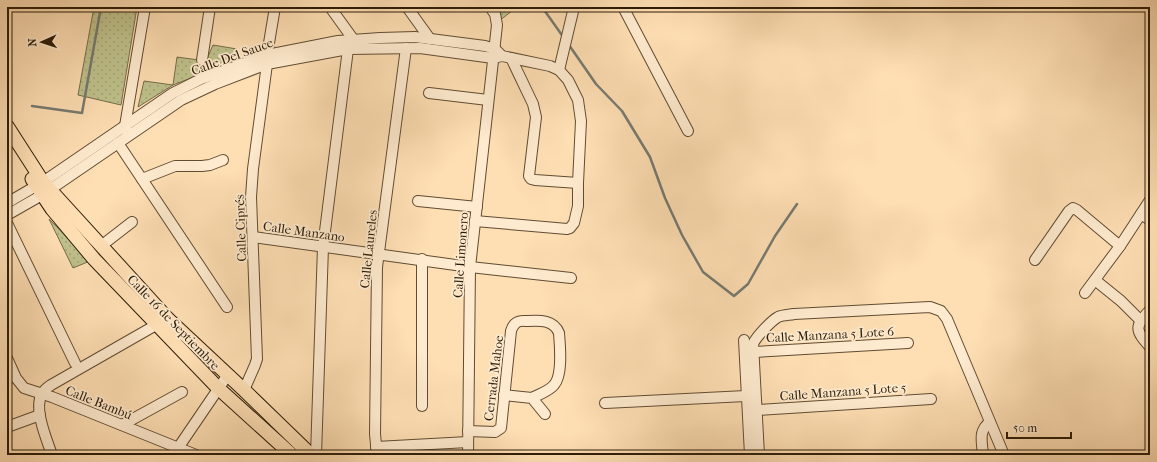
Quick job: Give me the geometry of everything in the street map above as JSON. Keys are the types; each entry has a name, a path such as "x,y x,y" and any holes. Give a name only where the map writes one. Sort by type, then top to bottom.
{"main road":[{"path":"7,126 43,189"},
{"path":"7,138 43,189"},
{"name":"Calle 16 de Septiembre","path":"43,189 101,246 168,319 311,455"},
{"name":"Calle 16 de Septiembre","path":"43,189 94,259 218,388 292,455"}],"street":[{"path":"145,7 123,135 142,179 227,307"},
{"path":"202,60 210,7"},
{"name":"Calle Ciprés","path":"244,390 257,359 251,216 252,183 275,7"},
{"path":"330,7 353,39"},
{"path":"407,7 430,39"},
{"name":"Calle Limonero","path":"468,455 470,266 488,100 500,55 497,36 497,20 490,7"},
{"path":"475,220 567,229 574,223 578,206 582,122 578,100 568,80 559,70 574,7"},
{"path":"623,7 688,131"},
{"name":"Calle Del Sauce","path":"43,189 123,135 181,100 267,60 307,46 353,39 415,37 550,66 559,70"},
{"path":"316,455 323,247 348,48"},
{"name":"Calle Del Sauce","path":"267,60 348,48 420,48 500,55"},
{"name":"Calle Laureles","path":"376,451 376,295 379,254 406,48"},
{"path":"500,55 533,104 536,117 529,176 534,180 578,183"},
{"path":"429,93 488,100"},
{"name":"Calle Del Sauce","path":"43,189 123,135"},
{"path":"142,179 175,166 202,166 224,160"},
{"path":"7,203 43,189"},
{"path":"7,215 43,189"},
{"path":"1085,293 1120,246 1150,200"},
{"path":"418,202 477,207"},
{"path":"1036,260 1068,211 1073,208 1120,246"},
{"path":"1141,214 1150,220"},
{"path":"101,246 132,222"},
{"path":"7,223 75,363"},
{"name":"Calle Manzano","path":"253,237 572,278"},
{"path":"422,259 422,406"},
{"path":"1095,280 1121,301 1140,320"},
{"path":"759,455 754,344 758,337 775,319 794,314 930,308 941,311 947,319 1004,455"},
{"path":"1150,310 1140,320 1138,331 1150,348"},
{"name":"Cerrada Mahoe","path":"468,431 495,432 499,431 501,428 511,331 512,326 516,322 520,321 544,321 552,325 558,330 559,333 559,377 550,389 532,398"},
{"path":"52,455 40,416 39,403 42,394 51,384 156,325"},
{"path":"743,455 750,455 744,340"},
{"name":"Calle Manzana 5 Lote 6","path":"754,352 908,343"},
{"name":"Calle Bambú","path":"7,358 20,384 24,388 196,455"},
{"path":"178,448 227,376"},
{"path":"122,425 182,392"},
{"path":"504,395 532,398 545,414"},
{"path":"605,403 746,396"},
{"name":"Calle Manzana 5 Lote 5","path":"757,410 931,399"},
{"path":"7,427 40,416"},
{"path":"983,455 981,434 983,428 990,422"},
{"path":"376,451 468,442"}],"green space":[{"path":"94,7 137,7 121,105 78,95"},
{"path":"490,7 517,7 499,21"},
{"path":"213,45 237,49 234,61 173,85 177,57 206,61"},
{"path":"144,81 173,85 138,107"},
{"path":"49,219 90,261 73,268"}],"waterway":[{"path":"32,106 82,113 101,7"},
{"path":"542,7 564,38"},
{"path":"569,45 596,84 622,111 650,157 665,198 682,235 703,272 734,296 748,284 775,236 797,204"}]}
